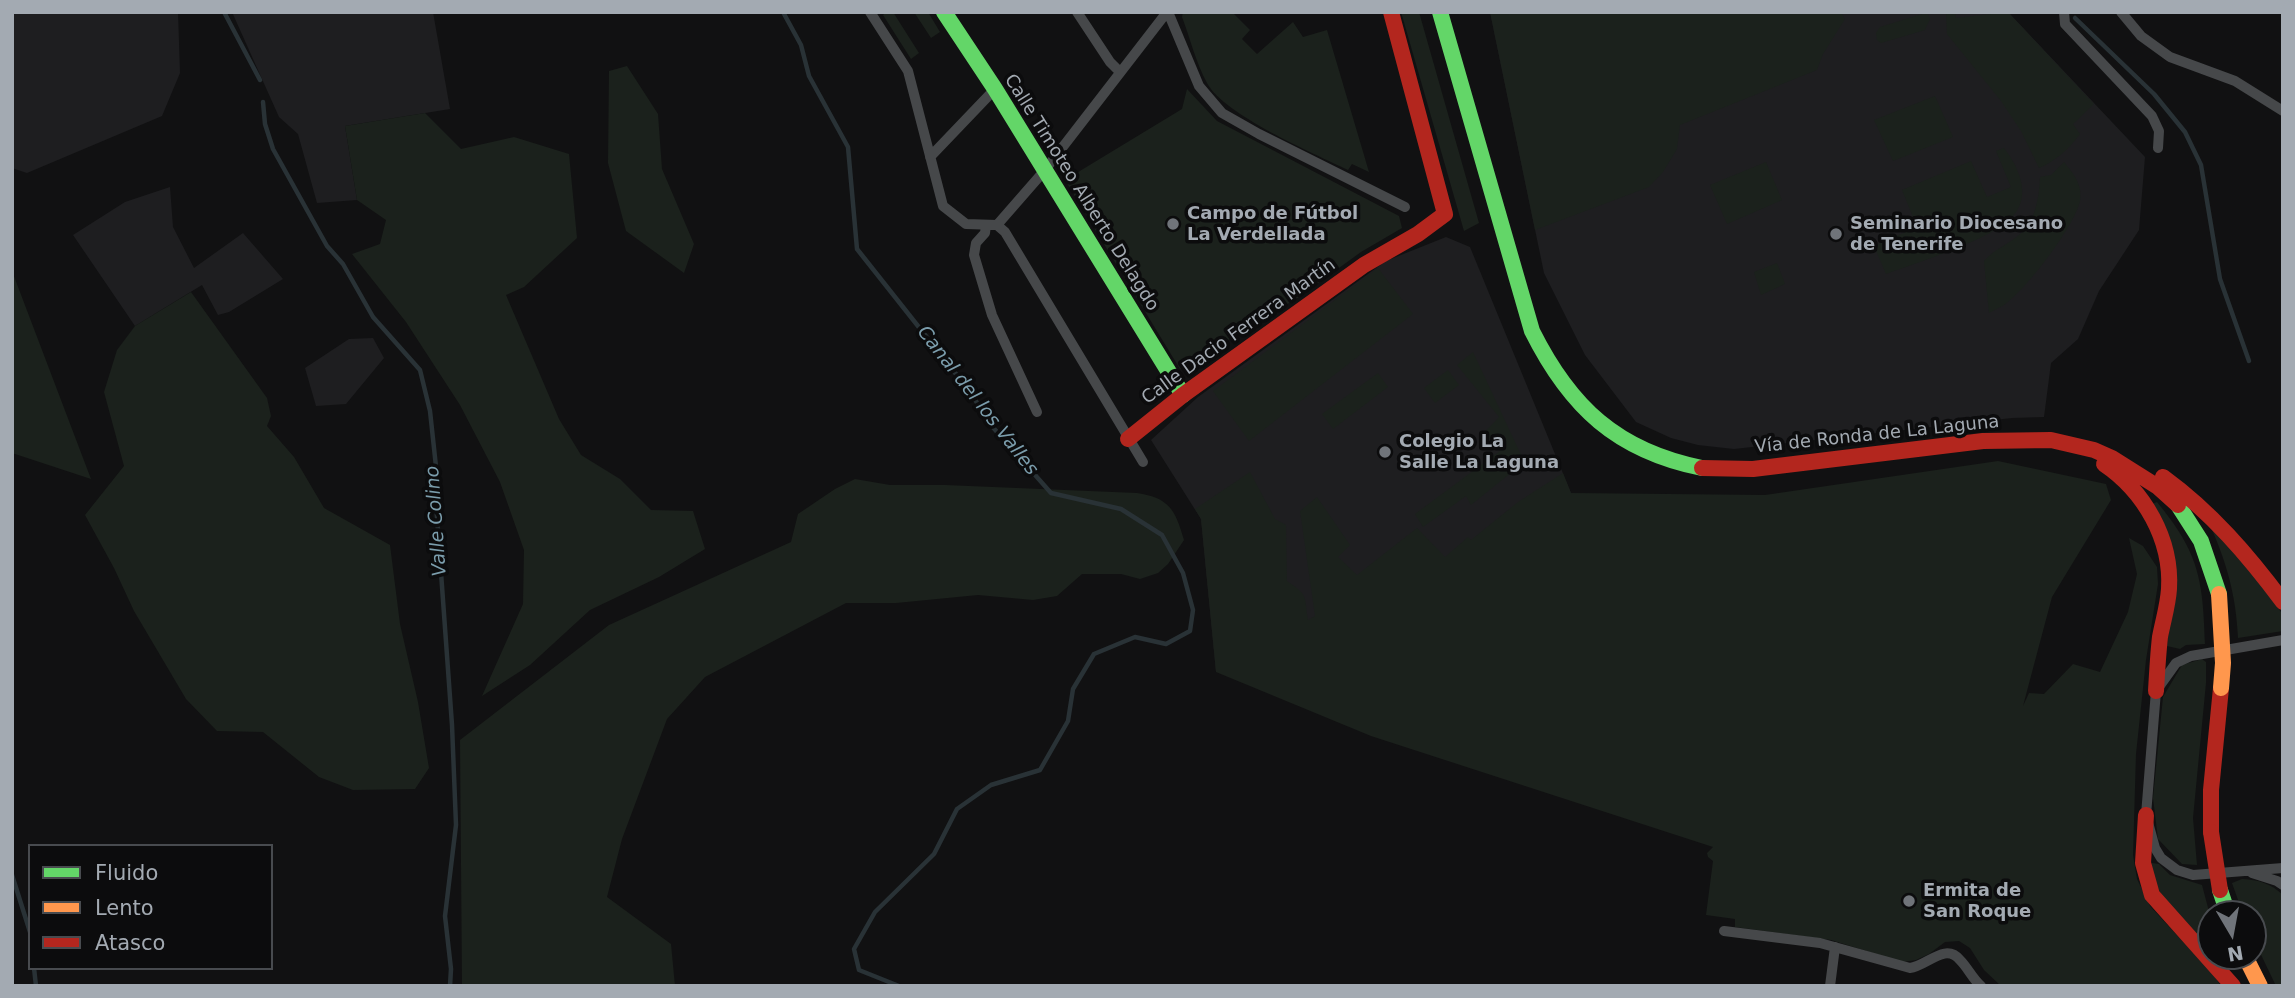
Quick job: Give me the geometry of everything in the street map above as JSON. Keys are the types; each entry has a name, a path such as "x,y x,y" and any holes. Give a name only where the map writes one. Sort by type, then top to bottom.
{"main road":[{"name":"Calle Timoteo Alberto Delagdo","path":"944,12 995,89 1184,395"},
{"name":"Calle Dacio Ferrera Martín","path":"1128,439 1184,395 1364,265 1418,234 1446,214 1391,12"},
{"name":"Vía de Ronda de La Laguna","path":"1440,12 1532,331 1542,354 1562,386 1594,420 1629,445 1665,459 1702,468 1744,470 1956,443 2006,439 2062,442 2092,449 2118,460 2163,489 2184,512 2205,547 2219,594 2223,663 2211,790 2211,832 2223,900"},
{"path":"1956,443 1984,451 2022,449 2066,452 2095,460 2115,470 2147,506 2161,538 2168,566 2169,586 2159,646 2156,691"},
{"path":"2118,460 2140,462 2175,485 2230,536 2283,602"},
{"path":"2146,815 2143,863 2152,895 2233,986"},
{"path":"2252,970 2260,986"}],"street":[{"path":"870,12 908,71 943,206 965,224 991,225 1005,232 1143,462"},
{"path":"1077,12 1110,62 1120,72"},
{"path":"1037,412 992,315 974,255 976,243 1045,170 1168,12 1199,86 1222,113 1405,207"},
{"path":"2062,12 2065,24 2152,116 2159,131 2158,148"},
{"path":"2121,12 2141,36 2170,57 2235,81 2283,111"},
{"path":"930,158 995,89"},
{"path":"2283,640 2191,656 2176,663 2156,691 2146,815 2155,848 2161,858 2177,870 2193,874 2283,868"},
{"path":"2242,871 2277,881 2283,886"},
{"path":"1724,931 1835,947 1910,968 1922,965 1943,953 1951,953 1958,957 1967,972 1981,986"},
{"path":"1830,986 1835,947"}],"shaded area":[{"path":"12,12 178,12 180,73 162,116 27,173 12,168"},
{"path":"232,12 433,12 450,109 345,126 357,200 317,203 298,134 279,117"},
{"path":"893,12 919,53 911,59 883,15"},
{"path":"914,12 928,12 940,32 931,38"},
{"path":"1183,12 1232,12 1250,30 1242,39 1257,54 1293,22 1303,37 1327,30 1369,172 1352,164 1348,170 1292,143 1231,108 1207,83 1182,17"},
{"path":"1401,12 1419,12 1479,223 1464,231"},
{"name":"Seminario Diocesano de Tenerife","path":"1490,12 2008,12 2145,157 2139,230 2099,291 2078,339 2051,363 2044,417 2012,418 1734,449 1698,445 1671,438 1636,422 1585,355 1544,273"},
{"path":"1490,12 1841,12 1845,19 1823,54 1817,70 1680,125 1677,149 1663,172 1649,187 1535,230"},
{"path":"1946,12 1955,12 1956,18 2008,12 2094,104 2073,124 2080,134 2067,150 2039,168 2021,131 2001,101 1947,34"},
{"path":"1928,14 1930,19 1925,30 1881,43 1877,40 1876,33 1880,27"},
{"path":"627,66 658,114 662,169 694,244 684,273 626,231 608,163 609,71"},
{"name":"Campo de Fútbol La Verdellada","path":"1187,89 1217,121 1399,216 1402,228 1361,252 1299,297 1180,369 1065,180 1182,109"},
{"path":"1935,96 1953,137 1893,161 1874,120"},
{"path":"425,113 461,149 514,137 569,154 577,238 524,287 506,295 559,419 581,455 620,479 651,510 693,511 705,549 659,577 590,610 530,665 482,696 523,604 524,550 500,482 460,405 406,322 352,254 380,244 386,220 357,200 345,126"},
{"path":"2004,148 2021,181 2022,199 2013,216 2003,225 1972,242 1886,274 1874,246 1917,227 1902,190 1971,161 1987,197 2011,187 1996,151"},
{"path":"1766,162 1782,200 1727,224 1710,185"},
{"path":"2064,162 2079,185 2081,195 2076,212 2048,257 2024,286 2004,305 1989,313 1984,261 2024,230 2035,211 2040,177 2051,175"},
{"path":"170,187 173,227 194,268 243,233 283,279 229,312 218,315 202,285 135,326 73,235 125,202"},
{"path":"1446,237 1470,247 1571,493 1518,623 1216,672 1201,519 1151,440 1198,397 1386,261"},
{"path":"1777,263 1785,284 1761,295 1754,272"},
{"path":"1378,268 1413,314 1249,441 1213,391"},
{"path":"12,271 91,479 12,453"},
{"path":"191,292 267,398 271,416 267,426 294,457 324,508 390,545 400,624 418,702 429,768 415,789 353,790 319,777 263,732 217,731 186,699 134,611 85,515 124,466 104,392 117,350 135,326"},
{"path":"373,338 384,358 346,404 316,406 305,368 349,339"},
{"path":"1473,352 1522,457 1522,464 1471,505 1466,496 1423,527 1415,514 1500,451 1485,432 1499,417 1457,365"},
{"path":"1448,370 1459,385 1435,403 1424,388"},
{"path":"1378,373 1388,387 1333,429 1322,414"},
{"path":"1998,461 2106,484 2111,500 2052,597 2023,706 2029,693 2044,694 2073,664 2100,672 2128,612 2137,574 2129,538 2143,546 2157,567 2158,584 2146,660 2136,754 2133,855 2137,879 2150,906 2197,957 2197,970 2209,970 2221,986 2001,986 1984,970 1970,948 1959,941 1945,942 1929,954 1902,962 1831,940 1735,927 1735,919 1706,915 1713,861 1707,853 1713,847 1371,736 1216,672 1201,519 1195,509 1250,472 1275,519 1286,525 1287,581 1304,597 1308,620 1315,616 1300,511 1317,497 1350,545 1338,557 1357,575 1417,528 1445,557 1468,537 1471,540 1518,502 1563,473 1571,493 1765,495"},
{"path":"855,479 890,485 945,485 1148,495 1164,502 1174,513 1184,540 1168,564 1158,573 1140,579 1121,574 1082,574 1057,596 1033,600 978,595 896,603 846,603 705,677 667,719 622,839 607,897 671,944 675,986 462,986 460,740 609,625 791,542 798,514"},
{"path":"2157,502 2182,537 2196,568 2203,602 2205,644 2186,645 2180,649 2167,646 2172,601 2152,504"},
{"path":"2210,525 2256,576 2283,615 2283,631 2238,638 2230,580"},
{"path":"2202,659 2206,662 2206,683 2193,818 2197,865 2182,864 2158,839 2153,798 2163,697 2182,665"},
{"path":"2152,863 2159,864 2170,875 2202,885 2206,900 2197,900 2197,935 2162,896 2148,869"},
{"path":"2242,879 2254,880 2283,895 2283,986 2276,986 2267,967 2267,900 2238,900 2232,883"}],"waterway":[{"name":"Valle Colino","path":"224,12 260,80"},
{"name":"Canal del los Valles","path":"783,12 801,45 809,76 848,147 857,249 971,393 990,424 1051,493 1121,509 1162,535 1183,573 1193,610 1190,631 1166,644 1135,637 1094,654 1073,689 1068,721 1040,770 991,785 957,809 934,854 875,912 854,949 859,970 899,986"},
{"path":"2075,18 2154,94 2185,132 2201,165 2220,279 2249,361"},
{"name":"Valle Colino","path":"263,102 265,124 273,149 327,246 343,264 373,317 420,370 430,411 437,476 436,503 452,725 456,825 445,916 451,969 450,986"},
{"name":"Canal del los Valles","path":"12,875 28,926"},
{"name":"Canal del los Valles","path":"34,970 36,986"}],"traffic: fast":[{"path":"944,12 995,89 1183,395"},
{"path":"1440,12 1532,331 1547,358 1580,403 1599,422 1645,450 1702,468"},
{"path":"2178,505 2201,541 2219,594"},
{"path":"2220,890 2223,900"}],"traffic: slow":[{"path":"2219,594 2223,663 2221,688"},
{"path":"2252,970 2260,986"}],"traffic: jam":[{"path":"1128,439 1183,395 1364,265 1418,234 1445,214 1391,12"},
{"path":"1702,468 1753,469 1983,441 2051,440 2094,450 2112,458 2158,487 2178,505"},
{"path":"2104,464 2143,502 2153,518 2166,552 2169,589 2160,637 2156,691"},
{"path":"2163,477 2181,490 2228,535 2283,602"},
{"path":"2211,832 2211,790 2221,688"},
{"path":"2146,815 2143,863 2152,895 2233,986"},
{"path":"2211,832 2220,890"}],"place":[{"name":"Campo de Fútbol La Verdellada","path":"1173,224"},
{"name":"Seminario Diocesano de Tenerife","path":"1836,234"},
{"name":"Colegio La Salle La Laguna","path":"1385,452"},
{"name":"Ermita de San Roque","path":"1909,901"}]}
